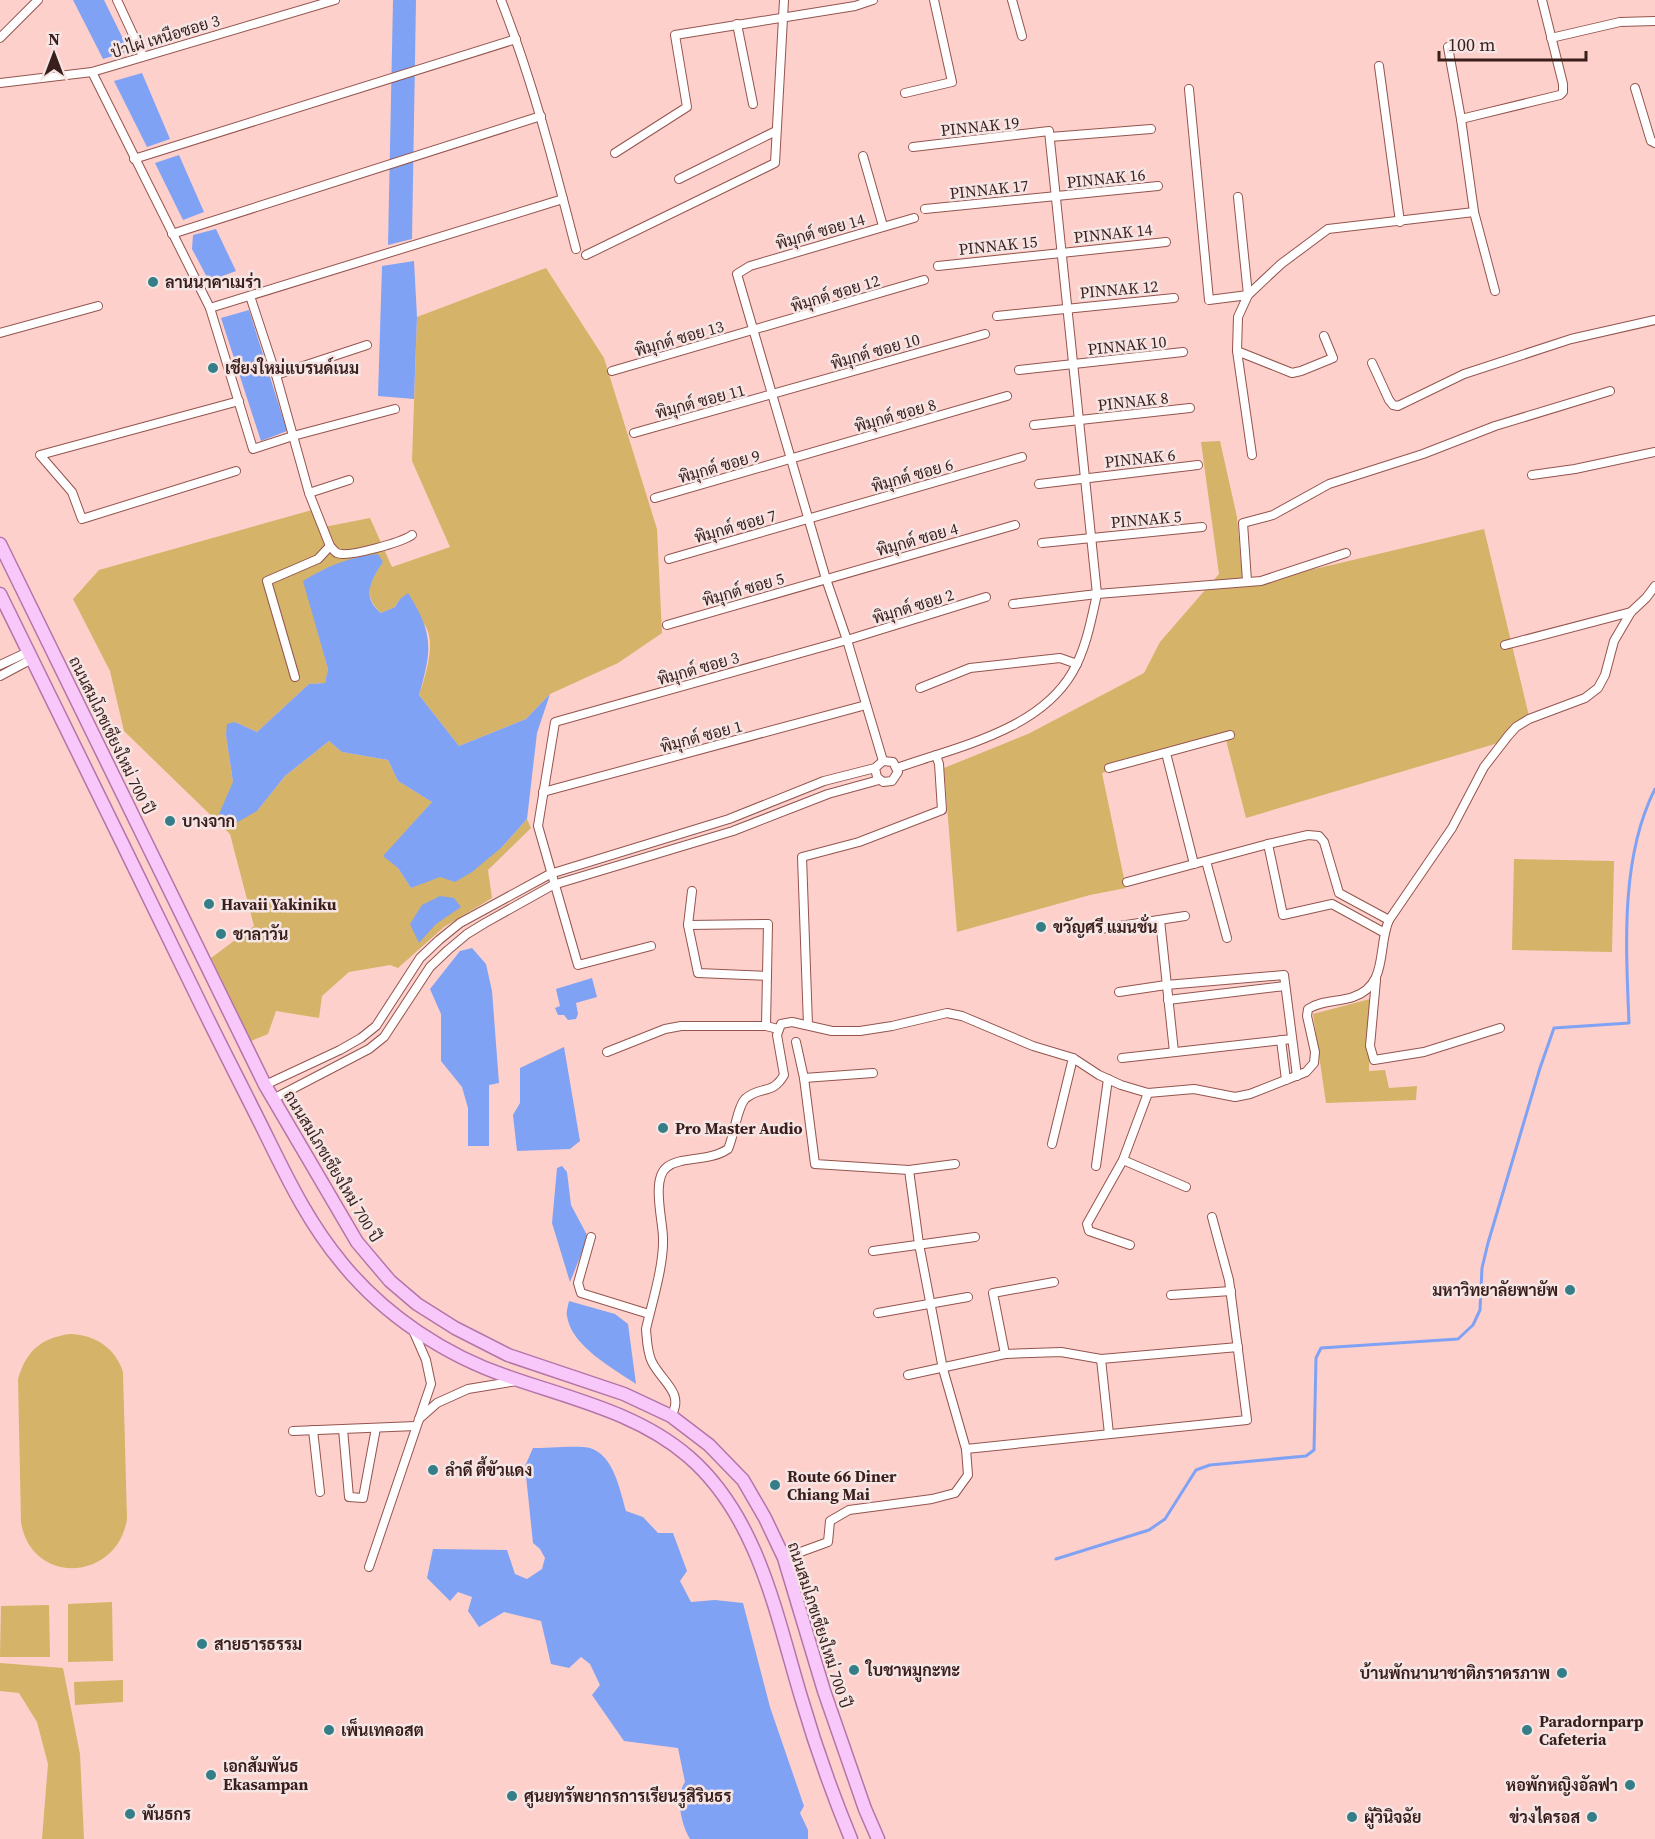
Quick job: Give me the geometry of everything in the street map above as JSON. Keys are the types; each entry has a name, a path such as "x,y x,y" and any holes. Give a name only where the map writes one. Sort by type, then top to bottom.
{"main road":[{"name":"ถนนสมโภชเชียงใหม่ 700 ปี","path":"0,544 265,1085 357,1242 390,1281 417,1304 455,1328 508,1355 624,1394 671,1416 709,1445 743,1480 784,1558 824,1691 865,1809 878,1839"},
{"path":"0,594 301,1204 323,1239 365,1288 412,1327 475,1364 519,1381 603,1407 661,1437 691,1459 724,1496 752,1545 779,1619 801,1699 820,1756 851,1839"}],"street":[{"path":"0,39 38,0"},
{"path":"117,0 143,57"},
{"name":"ป่าไผ่ เหนือซอย 3","path":"0,83 92,72 334,0"},
{"path":"501,0 542,116 576,249"},
{"path":"586,255 775,163 784,0"},
{"path":"615,153 687,107 675,35 873,0"},
{"path":"905,93 952,82 934,0"},
{"path":"1014,0 1022,36"},
{"path":"1461,119 1560,95 1563,92 1542,0"},
{"path":"1551,38 1620,22 1655,21"},
{"path":"737,24 753,104"},
{"path":"134,159 516,39"},
{"path":"1448,47 1474,212 1495,291"},
{"path":"1379,66 1400,222"},
{"path":"92,72 210,308 253,449 395,409"},
{"path":"1635,88 1651,141 1655,143"},
{"path":"1189,89 1209,300 1248,295"},
{"path":"172,234 542,116"},
{"name":"PINNAK 19","path":"913,147 1049,134 1151,129"},
{"path":"679,179 776,131"},
{"path":"897,768 1001,732 1021,721 1057,692 1071,675 1090,630 1097,594 1049,134"},
{"path":"863,156 883,226"},
{"name":"PINNAK 16","path":"1056,196 1158,186"},
{"name":"PINNAK 17","path":"925,209 1056,196"},
{"path":"1238,198 1248,295"},
{"path":"210,308 563,199"},
{"path":"1252,455 1237,351 1238,317 1248,295 1281,264 1329,229 1474,212"},
{"name":"พิมุกต์ ซอย 14","path":"753,331 737,274 750,266 914,218"},
{"name":"PINNAK 14","path":"1062,252 1166,242"},
{"name":"PINNAK 15","path":"938,266 1062,252"},
{"name":"พิมุกต์ ซอย 12","path":"753,331 924,280"},
{"path":"250,296 276,375 309,493 330,546 337,553 343,554 378,549 412,535"},
{"name":"PINNAK 12","path":"997,316 1067,307 1174,298"},
{"path":"0,333 98,306"},
{"path":"1372,363 1389,400 1393,405 1398,406 1464,374 1571,339 1655,320"},
{"path":"753,331 826,579 883,760"},
{"name":"พิมุกต์ ซอย 13","path":"612,371 753,331"},
{"name":"พิมุกต์ ซอย 10","path":"772,395 985,334"},
{"path":"1237,351 1292,373 1332,357 1324,336"},
{"path":"276,375 367,345"},
{"name":"PINNAK 10","path":"1019,370 1183,352"},
{"path":"1247,580 1243,523 1273,515 1329,484 1495,426 1610,391"},
{"name":"พิมุกต์ ซอย 11","path":"634,433 772,395"},
{"name":"พิมุกต์ ซอย 8","path":"790,459 1007,396"},
{"path":"236,471 82,519 72,492 40,455 238,401"},
{"name":"PINNAK 8","path":"1034,425 1191,408"},
{"path":"1532,475 1575,469 1655,452"},
{"name":"พิมุกต์ ซอย 6","path":"809,519 1022,457"},
{"name":"พิมุกต์ ซอย 9","path":"655,498 790,459"},
{"name":"PINNAK 6","path":"1039,484 1198,465"},
{"path":"309,493 349,480"},
{"name":"พิมุกต์ ซอย 7","path":"669,559 809,519"},
{"name":"พิมุกต์ ซอย 4","path":"826,579 1015,525"},
{"name":"PINNAK 5","path":"1042,543 1202,527"},
{"path":"295,677 267,581 318,559 330,546"},
{"path":"1013,604 1097,594 1261,580 1346,553"},
{"name":"พิมุกต์ ซอย 5","path":"667,625 826,579"},
{"path":"1500,1028 1424,1052 1374,1060 1370,1046 1383,932 1452,828 1484,767 1508,736 1516,727 1529,719 1585,698 1598,688 1605,675 1614,641 1631,612 1655,586"},
{"name":"พิมุกต์ ซอย 2","path":"847,640 986,597"},
{"path":"1504,645 1631,612"},
{"name":"พิมุกต์ ซอย 3","path":"543,792 555,722 847,640"},
{"path":"0,666 30,656"},
{"path":"0,676 30,656"},
{"path":"920,688 970,668 1060,658 1077,664"},
{"name":"พิมุกต์ ซอย 1","path":"543,792 866,705"},
{"path":"1109,768 1230,735"},
{"path":"1166,753 1194,864"},
{"path":"808,1025 802,857 859,842 942,810 939,764 936,755"},
{"path":"265,1085 361,1038 376,1026 420,958 460,923 550,874 729,819 824,782 876,768 883,760"},
{"path":"273,1099 369,1049 384,1036 430,967 467,934 553,885 733,831 828,794 879,780 892,781 897,775 897,768 891,761 883,760"},
{"path":"876,768 879,780"},
{"path":"543,792 538,826 553,885 578,965 651,946"},
{"path":"769,803 774,815"},
{"path":"1127,882 1268,844 1308,835 1319,836 1324,842 1339,893 1389,920"},
{"path":"663,838 667,851"},
{"path":"1268,844 1283,915 1332,904 1383,932"},
{"path":"1206,861 1227,938"},
{"path":"692,891 688,925 698,974 767,976"},
{"path":"1100,929 1185,916"},
{"path":"1160,920 1174,1052"},
{"path":"688,925 768,924 766,1026"},
{"path":"1119,992 1166,985 1284,975 1297,1076"},
{"path":"671,1416 676,1408 676,1398 658,1372 649,1353 646,1329 663,1238 659,1214 662,1172 669,1165 713,1157 728,1149 743,1102 750,1095 777,1087 784,1075 777,1035 781,1024 785,1022 808,1025 832,1031 860,1031 947,1013 962,1016 1034,1046 1073,1058 1108,1079 1148,1093 1194,1089 1235,1097 1250,1094 1306,1072 1314,1062 1315,1052 1306,1016 1308,1009 1313,1005 1354,997 1366,991 1376,981"},
{"path":"1168,1000 1285,986"},
{"path":"394,998 405,1005"},
{"path":"607,1052 665,1029 681,1026 766,1026 778,1029"},
{"path":"1122,1058 1292,1039"},
{"path":"1281,1040 1286,1080"},
{"path":"796,1042 804,1078 815,1164 909,1170 955,1164"},
{"path":"1052,1144 1073,1058"},
{"path":"804,1078 873,1073"},
{"path":"1096,1166 1108,1079"},
{"path":"1130,1245 1087,1229 1123,1160 1148,1093"},
{"path":"1123,1160 1186,1187"},
{"path":"784,1558 828,1542 830,1521 849,1510 932,1499 956,1493 968,1475 966,1449 943,1369 919,1244 909,1170"},
{"path":"966,1449 1247,1420 1231,1291 1212,1216"},
{"path":"591,1237 578,1283 581,1293 650,1314"},
{"path":"873,1251 975,1237"},
{"path":"1005,1354 993,1293 1054,1282"},
{"path":"1170,1295 1231,1291"},
{"path":"878,1313 968,1297"},
{"path":"369,1567 430,1384 426,1360 412,1327"},
{"path":"908,1375 1005,1354 1060,1352 1101,1359 1238,1347"},
{"path":"1101,1359 1109,1434"},
{"path":"293,1431 376,1428 417,1423 437,1402 468,1389 519,1381"},
{"path":"343,1429 349,1497 363,1498 376,1428"},
{"path":"313,1430 320,1492"}],"shaded area":[{"path":"546,268 604,358 657,529 662,633 618,663 550,694 526,719 459,746 419,695 430,652 429,634 426,627 400,599 395,607 381,613 371,600 370,588 383,562 359,557 321,571 304,581 328,669 325,683 309,684 257,732 235,722 226,735 233,782 257,811 285,776 329,741 342,752 388,760 398,781 432,802 384,856 398,868 411,888 502,847 527,819 531,828 488,870 492,898 444,927 398,968 390,965 349,972 322,996 319,1018 276,1011 268,1034 251,1041 211,958 254,926 230,834 124,731 110,671 73,599 99,570 312,510 319,528 370,518 392,567 450,547 412,461 417,317"},
{"path":"1220,441 1237,517 1243,586 1484,529 1529,716 1498,743 1246,818 1226,740 1102,773 1126,888 1090,895 957,932 944,768 1028,734 1144,673 1160,642 1219,574 1201,442"},
{"path":"1514,859 1614,861 1612,952 1512,950"},
{"path":"1370,999 1369,1071 1385,1070 1389,1088 1417,1086 1416,1100 1326,1103 1313,1014"},
{"path":"70,1334 88,1337 103,1344 115,1356 123,1372 127,1519 120,1540 108,1555 92,1565 74,1568 56,1566 40,1557 28,1543 21,1522 18,1379 25,1361 36,1348 51,1339"},
{"path":"112,1602 113,1661 68,1662 68,1604"},
{"path":"49,1605 50,1657 0,1657 1,1606"},
{"path":"0,1663 63,1668 80,1754 84,1839 42,1839 48,1764 37,1722 19,1693 0,1691"},
{"path":"123,1680 123,1702 75,1705 74,1682"}],"water":[{"path":"73,0 104,0 129,51 103,59"},
{"path":"393,0 416,0 412,239 388,245"},
{"path":"142,73 170,139 147,147 114,81"},
{"path":"179,155 204,212 183,220 155,163"},
{"path":"216,229 236,271 209,281 192,249 193,235"},
{"path":"414,261 417,317 414,399 378,396 382,266"},
{"path":"249,310 287,431 261,441 221,318"},
{"path":"378,554 383,562 370,588 371,601 381,613 395,607 408,593 423,620 428,642 426,666 419,695 459,746 526,719 550,694 537,733 527,819 502,847 472,872 455,882 440,877 411,888 398,868 383,856 432,802 398,781 388,760 342,752 329,741 285,776 257,811 236,823 219,814 233,782 226,735 227,724 235,722 257,732 309,684 325,683 328,669 303,581 339,563"},
{"path":"440,896 454,898 461,907 436,924 419,943 410,924 422,905"},
{"path":"472,948 486,964 492,991 499,1083 489,1085 489,1146 468,1146 468,1108 462,1087 441,1061 441,1014 430,989 460,951"},
{"path":"592,978 597,997 576,1003 578,1014 576,1019 568,1020 564,1015 558,1015 555,1008 560,1006 556,989"},
{"path":"564,1047 580,1141 570,1149 517,1151 513,1115 520,1103 520,1068"},
{"path":"562,1166 567,1172 571,1205 588,1237 570,1282 552,1223 557,1168"},
{"path":"569,1301 615,1314 628,1324 636,1384 595,1356 576,1337 567,1316"},
{"path":"579,1447 590,1448 598,1452 605,1458 615,1475 626,1511 643,1517 658,1533 673,1533 687,1571 680,1581 691,1602 715,1600 743,1603 770,1707 804,1806 800,1813 808,1830 808,1839 690,1839 680,1810 680,1795 685,1782 678,1748 624,1741 592,1695 600,1685 590,1664 581,1657 569,1668 551,1664 541,1621 504,1612 479,1627 468,1611 472,1597 458,1592 450,1601 427,1578 433,1549 507,1550 515,1574 527,1579 542,1569 545,1558 533,1543 525,1466 533,1448"}],"waterway":[{"path":"1056,1559 1149,1530 1165,1519 1196,1470 1210,1465 1306,1456 1314,1450 1316,1358 1321,1348 1458,1339 1473,1325 1480,1310 1482,1268 1488,1243 1554,1028 1629,1023 1627,934 1631,874 1636,844 1655,789"}],"place":[{"name":"ลานนาคาเมร่า","path":"153,282"},
{"name":"เชียงใหม่แบรนด์เนม","path":"213,368"},
{"name":"บางจาก","path":"170,821"},
{"name":"Havaii Yakiniku","path":"209,904"},
{"name":"ขวัญศรี แมนชั่น","path":"1041,927"},
{"name":"ชาลาวัน","path":"221,934"},
{"name":"Pro Master Audio","path":"663,1128"},
{"name":"มหาวิทยาลัยพายัพ","path":"1570,1290"},
{"name":"ลำดี ตี้ขัวแดง","path":"433,1470"},
{"name":"Route 66 Diner Chiang Mai","path":"775,1485"},
{"name":"สายธารธรรม","path":"202,1644"},
{"name":"ใบชาหมูกะทะ","path":"854,1670"},
{"name":"บ้านพักนานาชาติภราดรภาพ","path":"1562,1673"},
{"name":"เพ็นเทคอสต","path":"329,1730"},
{"name":"Paradornparp Cafeteria","path":"1527,1730"},
{"name":"เอกสัมพันธ Ekasampan","path":"211,1775"},
{"name":"หอพักหญิงอัลฟา","path":"1630,1785"},
{"name":"ศูนยทรัพยากรการเรียนรูสิรินธร","path":"512,1796"},
{"name":"พันธกร","path":"130,1814"},
{"name":"ผัูวินิจฉัย","path":"1352,1817"},
{"name":"ข่วงไครอส","path":"1592,1817"}]}
